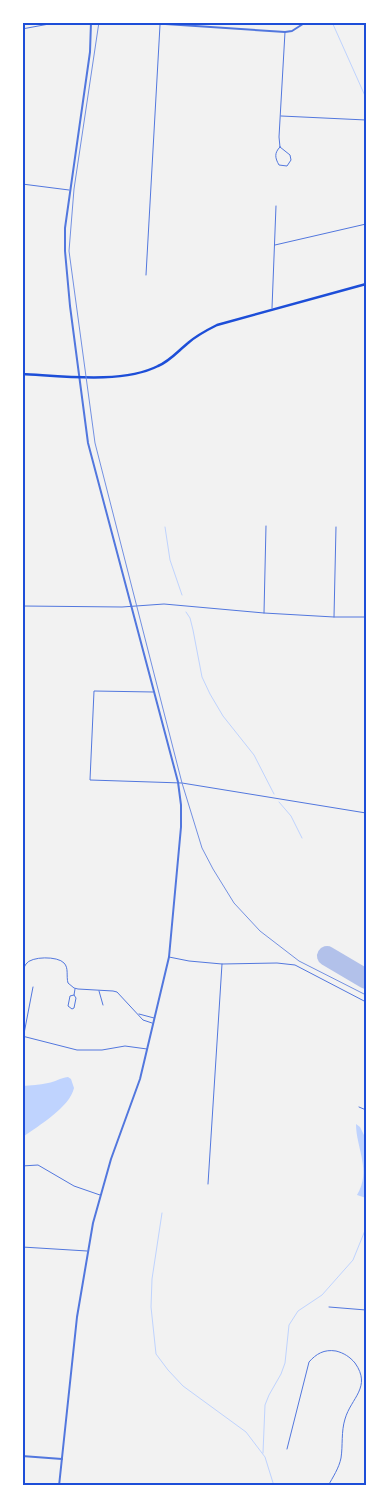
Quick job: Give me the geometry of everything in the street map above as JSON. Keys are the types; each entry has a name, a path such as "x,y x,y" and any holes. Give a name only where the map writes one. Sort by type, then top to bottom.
{"main road":[{"path":"22,374 126,376 149,371 170,360 187,343 212,327 366,284"}],"street":[{"path":"22,29 60,22"},
{"path":"59,1486 77,1317 88,1251 100,1195 140,1079 170,957 181,805 178,782 88,443 79,376 65,251 65,228 90,52 91,22"},
{"path":"134,22 202,24 285,32 292,31 306,22"},
{"path":"146,275 160,24"},
{"path":"280,147 290,155 291,160 286,166 279,165 276,160 276,151 280,147 285,32"},
{"path":"280,116 366,120"},
{"path":"22,184 70,190"},
{"path":"365,194 366,200"},
{"path":"272,309 276,206"},
{"path":"274,245 366,224"},
{"path":"264,613 266,526"},
{"path":"334,617 336,527"},
{"path":"22,606 94,608 175,604 264,613 366,617"},
{"path":"154,692 94,691 90,780 178,782 366,813"},
{"path":"170,957 222,964 277,963 295,965 366,1002"},
{"path":"24,984 24,966 30,960 33,958 56,959 66,965 68,983 76,989 117,992 146,1021 154,1023"},
{"path":"208,1184 222,964"},
{"path":"22,1044 32,987"},
{"path":"74,995 70,996 68,1006 72,1009 74,1008 76,998 74,995 76,989"},
{"path":"99,990 103,1006"},
{"path":"138,1014 155,1018"},
{"path":"23,1036 77,1050 102,1050 125,1046 148,1049"},
{"path":"359,1107 366,1110"},
{"path":"22,1166 38,1165 74,1186 100,1195"},
{"path":"22,1247 88,1251"},
{"path":"329,1307 366,1310"},
{"path":"287,1450 309,1362 319,1353 329,1350 348,1356 360,1372 360,1390 345,1418 339,1465 328,1486"},
{"path":"22,1456 63,1459"}],"water":[{"path":"68,1077 71,1079 74,1088 66,1102 53,1116 23,1137 23,1086 51,1082"},
{"path":"356,1124 360,1127 366,1139 366,1198 357,1195 363,1177 363,1168"}],"waterway":[{"path":"332,22 366,98"},
{"path":"165,527 170,560 182,595"},
{"path":"186,612 190,618 193,630 202,677 210,694 223,716 254,755 274,794"},
{"path":"279,802 291,816 302,838"},
{"path":"162,1213 152,1279 151,1307 156,1354 183,1386 246,1432 265,1457 274,1486"},
{"path":"263,1453 265,1405 285,1363 289,1325 298,1311 322,1295 353,1260 366,1228"}],"runway":[{"path":"327,956 366,979"}],"railway":[{"path":"99,22 74,189 69,251 95,443 182,783 202,848 234,903 260,931 299,961 366,995"}]}
